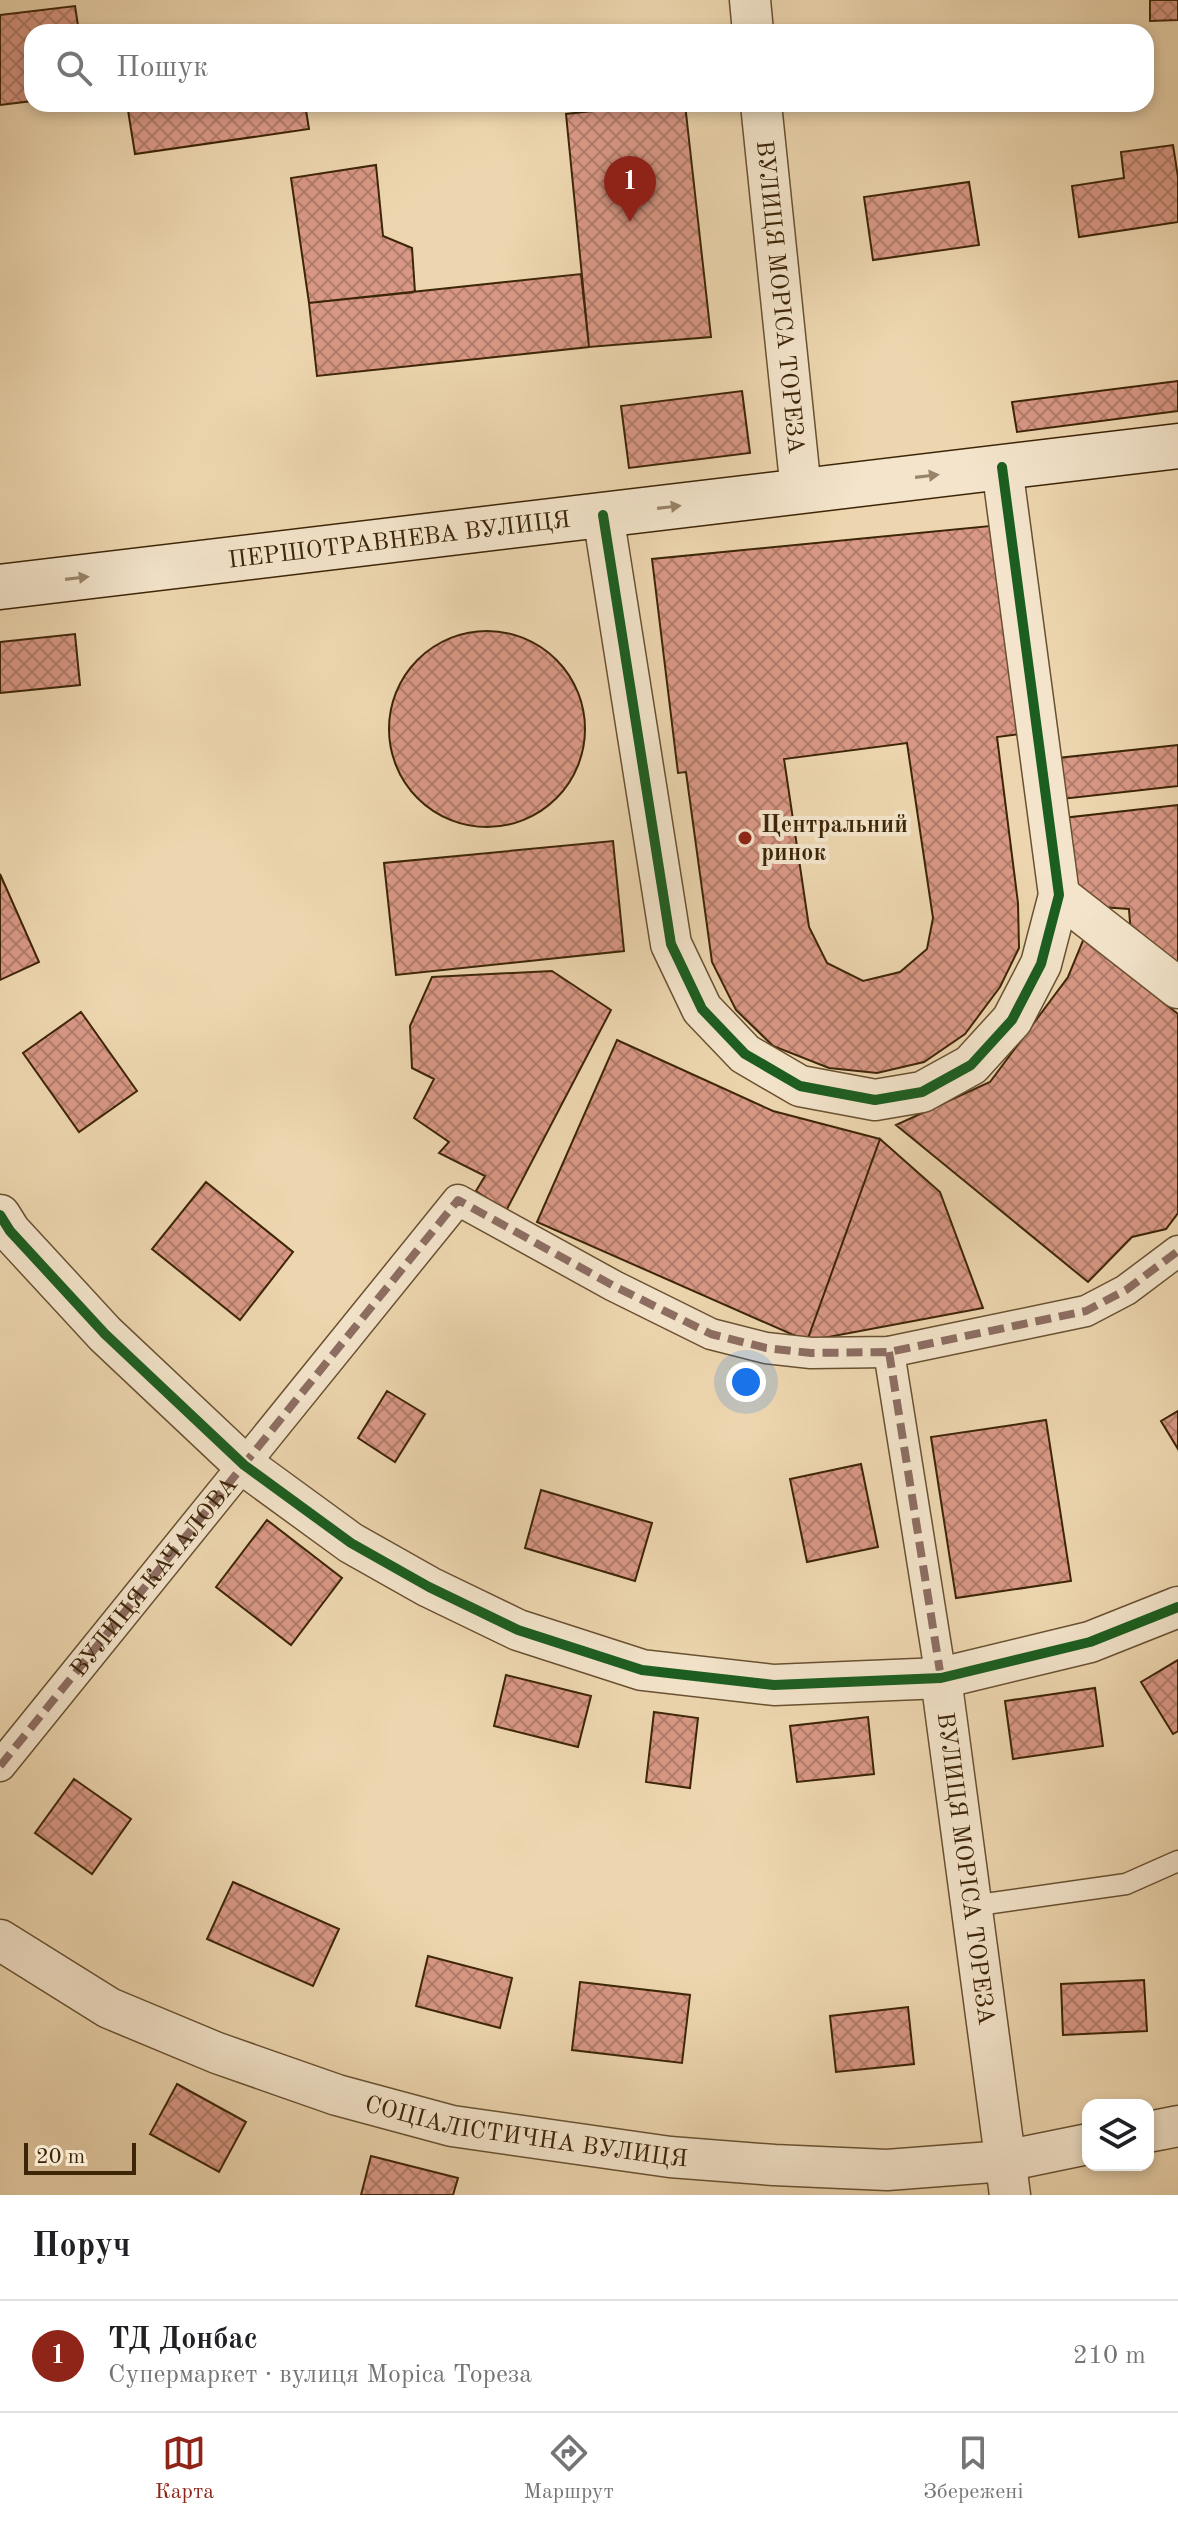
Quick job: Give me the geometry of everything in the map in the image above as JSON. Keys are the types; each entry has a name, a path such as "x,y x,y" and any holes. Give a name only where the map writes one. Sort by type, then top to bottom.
{"main road":[{"name":"ПЕРШОТРАВНЕВА ВУЛИЦЯ","path":"0,587 1178,446"}],"street":[{"path":"750,0 752,24"},
{"name":"ВУЛИЦЯ МОРІСА ТОРЕЗА","path":"762,112 801,491"},
{"path":"603,515 671,944 702,1009 745,1054 800,1086 875,1100 922,1092 971,1065 1012,1020 1041,964 1059,895 1002,467"},
{"path":"1059,895 1178,988"},
{"name":"ВУЛИЦЯ КАЧАЛОВА","path":"0,1766 458,1200 614,1286 711,1334 766,1348 811,1353 889,1352"},
{"path":"0,1215 10,1231 105,1334 244,1465 351,1543 429,1587 518,1630 642,1670 774,1685 941,1678 1090,1642 1178,1607"},
{"path":"889,1352 1086,1311 1126,1290 1178,1251"},
{"name":"ВУЛИЦЯ МОРІСА ТОРЕЗА","path":"889,1352 941,1678 1008,2178"},
{"name":"СОЦІАЛІСТИЧНА ВУЛИЦЯ","path":"0,1940 109,2008 217,2053 337,2095 452,2126 670,2157 1008,2178 1082,2147"},
{"path":"1154,2131 1178,2126"}],"lane":[{"path":"971,1906 1126,1884 1178,1861"}],"building":[{"path":"1150,0 1178,0 1178,20 1150,21"},
{"path":"75,6 78,24 24,24 24,102 0,105 0,15"},
{"path":"128,112 306,112 309,129 135,154"},
{"path":"686,112 711,337 589,347 566,114"},
{"path":"1173,145 1178,177 1178,222 1079,237 1072,186 1124,178 1121,152"},
{"path":"376,165 383,236 412,248 415,292 309,303 291,178"},
{"path":"969,182 979,245 873,260 864,197"},
{"path":"581,274 589,347 317,376 309,303"},
{"path":"1178,381 1178,411 1017,432 1012,402"},
{"path":"742,391 750,453 629,468 621,406"},
{"name":"Центральний ринок","path":"990,526 1020,734 997,737 1018,903 1019,948 1000,987 965,1034 924,1062 877,1073 829,1068 773,1046 736,1010 712,962 686,772 678,773 652,559","holes":["907,743 933,918 927,949 900,972 863,981 827,963 809,927 784,759"]},
{"path":"487,631 525,638 557,659 578,691 585,729 578,767 557,799 525,820 487,827 449,820 417,799 396,767 389,729 396,691 417,659 449,638"},
{"path":"75,634 80,685 0,693 0,642"},
{"path":"1178,745 1178,786 1062,799 1058,758"},
{"path":"1178,805 1178,973 1131,936 1129,909 1101,907 1073,884 1063,818"},
{"path":"613,841 624,951 396,975 384,863"},
{"path":"0,874 39,962 0,980"},
{"path":"1084,938 1178,1014 1178,1213 1166,1229 1132,1237 1088,1282 896,1125 990,1082 1068,977"},
{"path":"552,971 611,1010 506,1211 476,1191 485,1176 439,1153 449,1142 414,1118 434,1079 412,1068 410,1026 432,977"},
{"path":"81,1012 137,1091 79,1132 23,1053"},
{"path":"617,1040 773,1111 880,1139 807,1341 537,1222"},
{"path":"880,1139 940,1192 983,1308 807,1341"},
{"path":"206,1182 293,1252 240,1320 152,1249"},
{"path":"387,1391 425,1414 395,1462 358,1438"},
{"path":"1178,1411 1178,1449 1161,1421"},
{"path":"1046,1420 1071,1581 956,1598 931,1437"},
{"path":"861,1464 878,1547 807,1562 790,1479"},
{"path":"541,1490 652,1523 635,1581 525,1548"},
{"path":"267,1520 342,1578 291,1645 216,1587"},
{"path":"1178,1660 1178,1731 1173,1734 1141,1682"},
{"path":"506,1675 591,1696 578,1747 494,1726"},
{"path":"1095,1688 1103,1746 1013,1759 1005,1701"},
{"path":"654,1712 698,1718 690,1788 646,1782"},
{"path":"868,1717 874,1774 797,1782 790,1726"},
{"path":"74,1779 131,1819 92,1874 35,1833"},
{"path":"233,1882 339,1929 313,1986 207,1939"},
{"path":"428,1956 512,1978 500,2028 416,2006"},
{"path":"1144,1980 1147,2031 1063,2035 1061,1984"},
{"path":"580,1982 690,1995 682,2063 572,2050"},
{"path":"908,2007 914,2064 836,2072 830,2016"},
{"path":"177,2084 246,2122 219,2172 150,2134"},
{"path":"371,2156 458,2178 453,2195 361,2195"}],"marked path":[{"path":"0,1766 458,1200 614,1286 711,1334 766,1348 811,1353 889,1352 1086,1311 1126,1290 1178,1251"},
{"path":"889,1352 941,1678"}],"cycle path":[{"path":"603,515 671,944 702,1009 745,1054 800,1086 875,1100 922,1092 971,1065 1012,1020 1041,964 1059,895 1002,467"},
{"path":"0,1215 10,1231 105,1334 244,1465 351,1543 429,1587 518,1630 642,1670 774,1685 941,1678 1090,1642 1178,1607"}],"place":[{"name":"ТД Донбас","path":"630,222"},
{"name":"Центральний ринок","path":"745,838"}]}
